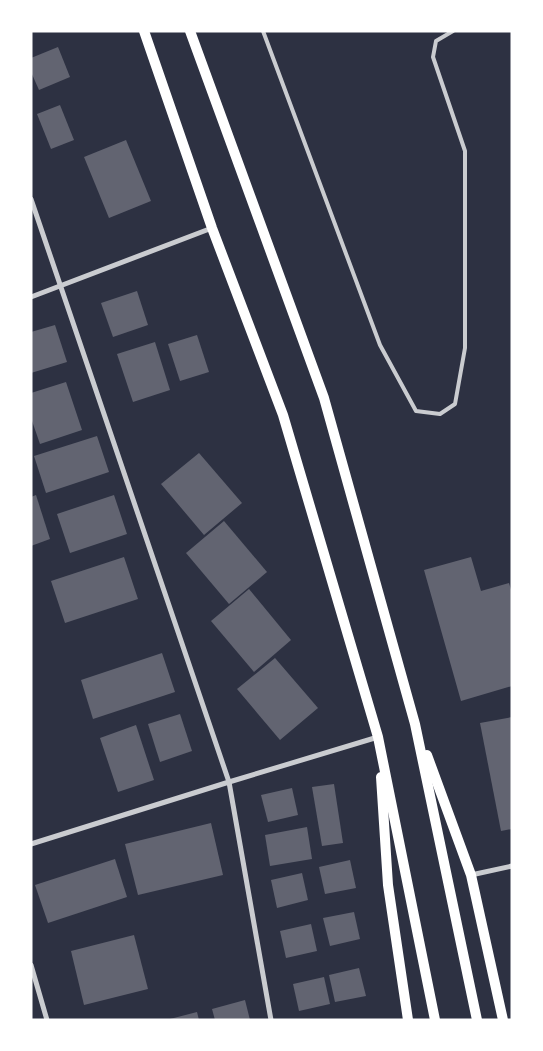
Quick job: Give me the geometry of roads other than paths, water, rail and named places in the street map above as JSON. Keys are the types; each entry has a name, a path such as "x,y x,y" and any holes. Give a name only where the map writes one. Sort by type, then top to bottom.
{"main road":[{"path":"144,31 212,228 283,415 378,737 435,1020"},
{"path":"190,31 324,398 415,724 477,1020"},
{"path":"415,724 471,875 503,1020"},
{"path":"378,737 388,885 408,1020"}],"street":[{"path":"31,199 229,782 271,1020"},
{"path":"31,297 212,228"},
{"path":"31,844 378,737"},
{"path":"471,875 512,866"},
{"path":"31,965 47,1020"}],"lane":[{"path":"263,31 380,345 416,411 440,414 455,404 465,348 465,151 433,57 436,41 453,31"}]}
